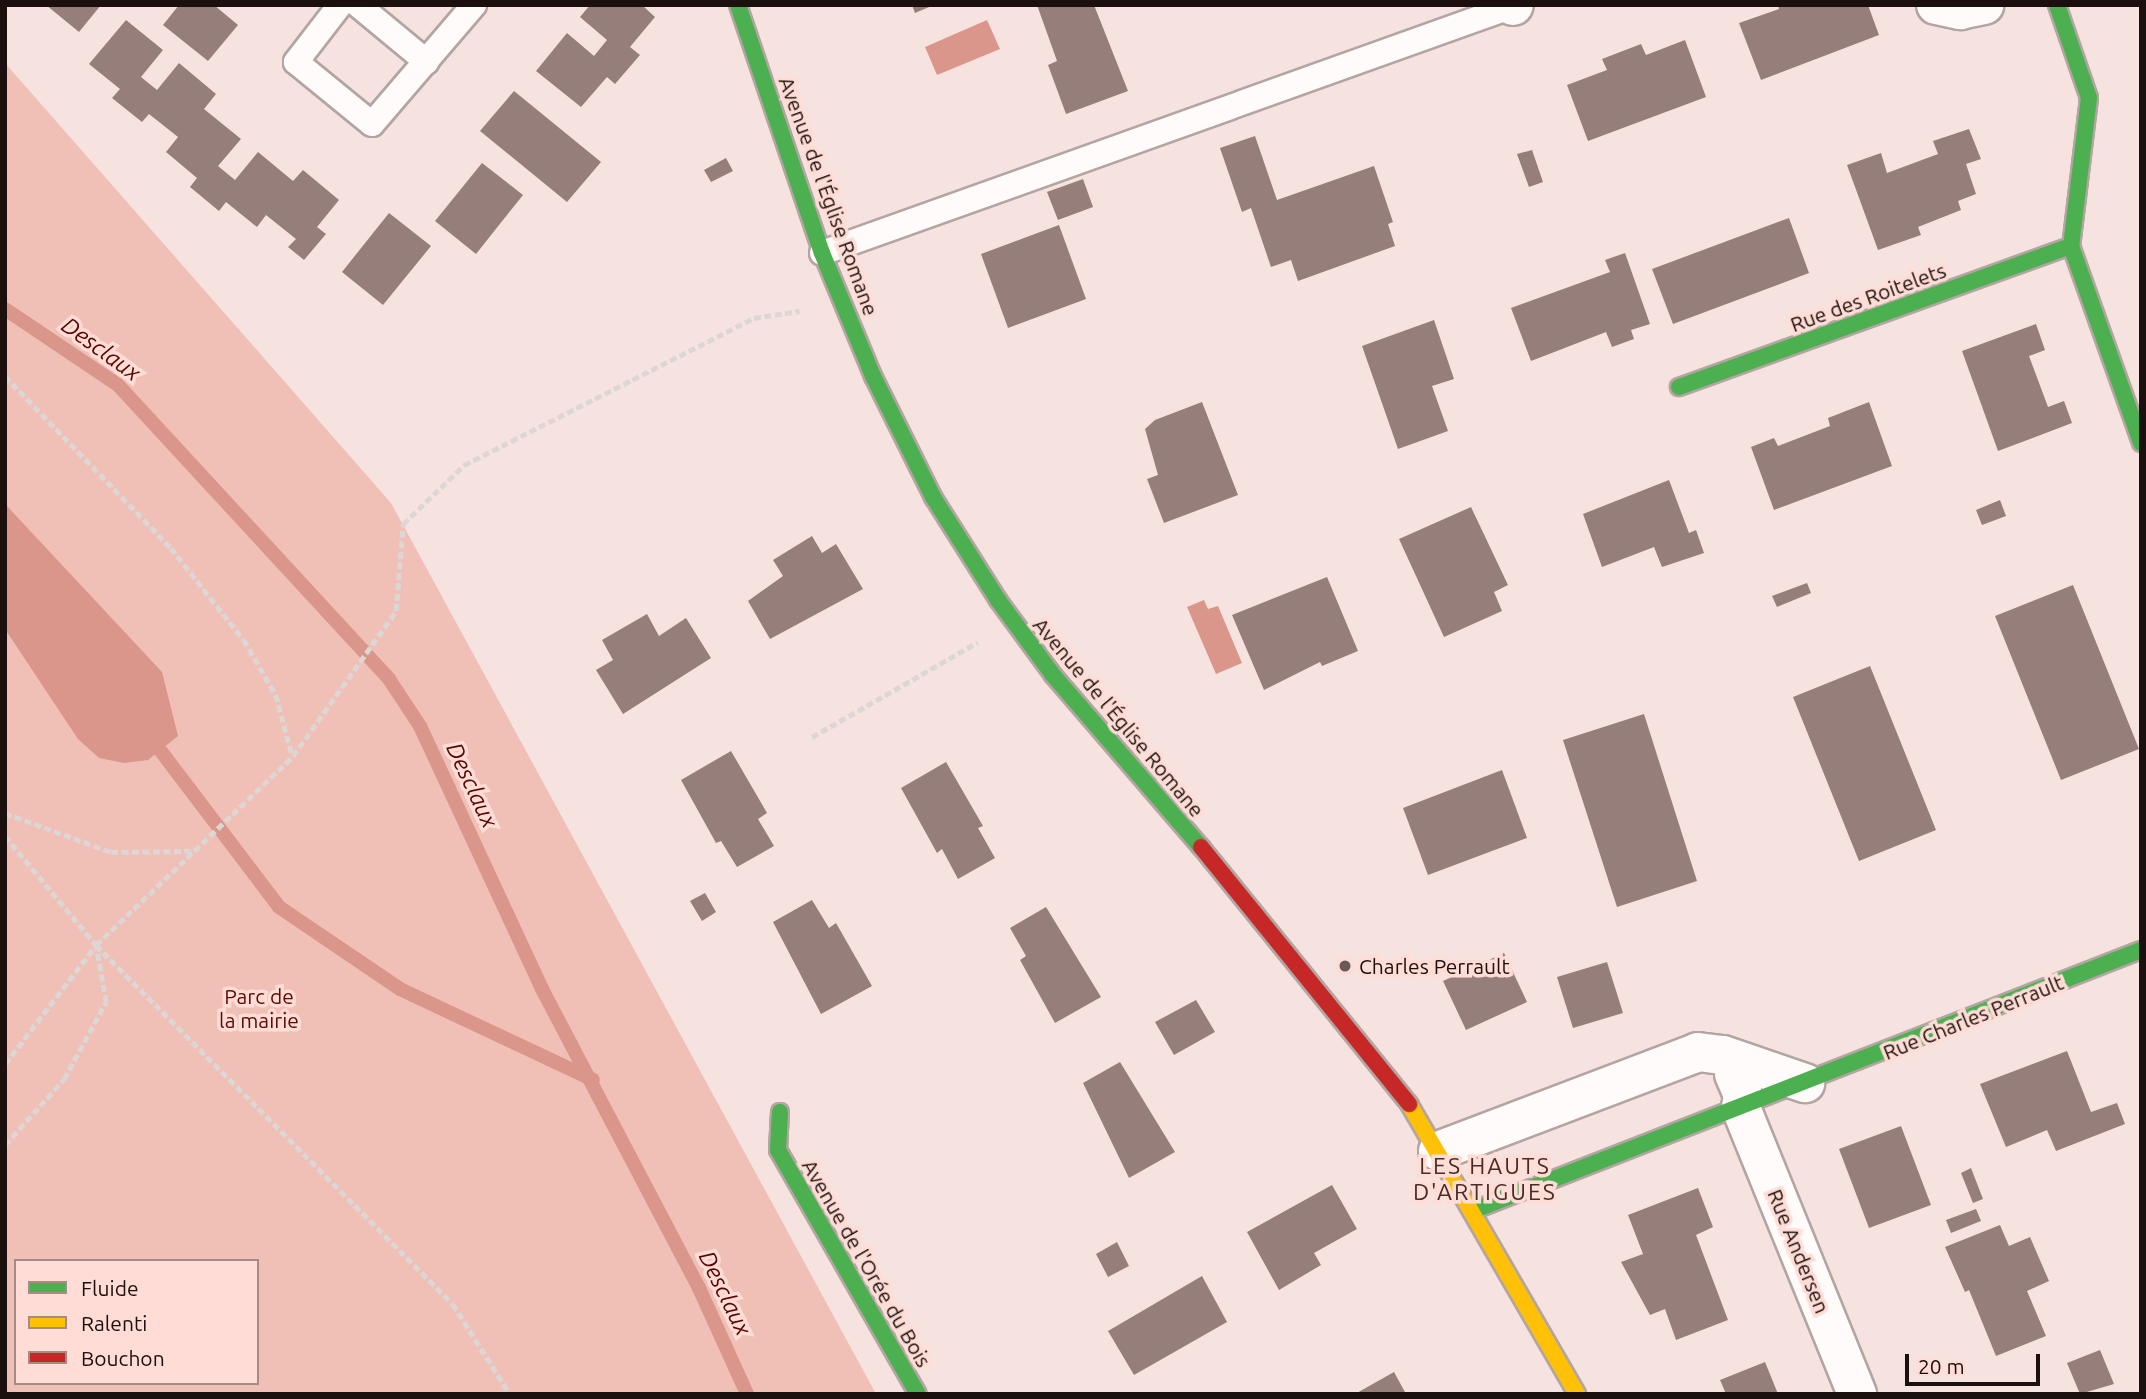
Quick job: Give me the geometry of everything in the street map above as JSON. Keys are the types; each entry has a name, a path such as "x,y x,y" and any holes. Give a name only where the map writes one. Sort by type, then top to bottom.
{"street":[{"name":"Avenue de l'Église Romane","path":"738,5 822,253 905,445 1013,622 1103,736 1365,1045 1438,1151 1577,1394"},
{"path":"1936,5 1960,10 1984,5"},
{"path":"2057,5 2089,98 2071,246 2141,443"},
{"name":"Rue des Roitelets","path":"1679,387 2071,246"},
{"name":"Rue Charles Perrault","path":"1472,1211 2141,950"},
{"path":"1438,1151 1698,1052 1717,1055 1805,1083"},
{"path":"1717,1055 1738,1080 1741,1108"},
{"name":"Rue Andersen","path":"1741,1108 1857,1394"},
{"name":"Avenue de l'Orée du Bois","path":"780,1112 778,1150 918,1394"}],"lane":[{"path":"340,5 296,62 373,124 474,5"},
{"path":"358,5 427,62"},
{"path":"822,253 1514,6"}],"path":[{"path":"5,1064 96,945 293,756 396,611 403,524 464,465 754,318 845,304"},
{"path":"5,376 172,548 244,640 276,695 293,756"},
{"path":"812,737 1013,622"},
{"path":"5,813 111,852 194,851"},
{"path":"5,836 96,945 453,1304 510,1394"},
{"path":"5,1145 64,1079 106,1002 96,945"}],"green space":[{"name":"Parc de la mairie","path":"5,63 391,503 876,1394 5,1394"}],"shaded area":[{"path":"987,20 1000,49 937,75 925,47"},
{"path":"5,504 162,672 178,736 148,760 124,763 99,758 78,739 5,629"},
{"path":"1204,600 1208,609 1218,606 1242,663 1216,674 1187,607"}],"building":[{"path":"46,5 101,5 79,32"},
{"path":"179,5 214,5 238,25 208,61 163,25"},
{"path":"590,5 642,5 655,17 630,47 640,55 615,84 607,77 581,107 536,71 567,33 594,56 607,40 580,17"},
{"path":"912,5 934,5 915,13"},
{"path":"1037,5 1094,5 1128,91 1066,114 1048,65 1057,61"},
{"path":"1778,5 1868,5 1879,35 1761,80 1739,23 1779,9"},
{"path":"126,20 163,50 141,77 157,90 179,63 216,94 204,109 241,139 218,166 235,180 258,152 293,181 303,170 339,200 317,227 326,234 304,260 288,247 296,239 266,215 257,227 226,202 219,211 190,187 197,178 166,152 178,137 149,114 142,122 112,98 120,89 89,64"},
{"path":"1685,40 1706,97 1588,141 1567,85 1607,70 1602,59 1641,44 1646,55"},
{"path":"514,91 601,162 567,202 480,131"},
{"path":"1969,129 1981,159 1966,164 1976,194 1958,201 1961,210 1918,227 1921,235 1878,250 1847,165 1881,153 1887,173 1938,154 1933,141"},
{"path":"1255,136 1277,200 1374,166 1393,222 1388,224 1395,246 1298,281 1291,260 1271,267 1251,208 1242,212 1220,148"},
{"path":"1532,150 1543,182 1529,187 1517,154"},
{"path":"726,158 733,171 711,182 704,170"},
{"path":"482,163 523,195 476,254 435,221"},
{"path":"1083,179 1093,207 1058,220 1047,192"},
{"path":"389,213 431,246 383,305 342,272"},
{"path":"1789,218 1809,273 1673,324 1652,269"},
{"path":"1059,225 1086,299 1008,328 981,254"},
{"path":"1625,253 1650,324 1631,330 1634,339 1612,347 1606,332 1531,361 1511,308 1610,272 1605,260"},
{"path":"1434,320 1454,379 1432,386 1448,431 1398,449 1362,346"},
{"path":"2036,324 2045,350 2029,356 2048,407 2064,401 2072,423 1998,451 1962,351"},
{"path":"1202,402 1238,495 1164,523 1147,479 1158,475 1145,429 1155,420"},
{"path":"1869,402 1892,466 1774,510 1751,447 1774,438 1778,446 1830,426 1828,418"},
{"path":"1669,480 1689,533 1696,530 1704,553 1662,567 1654,547 1602,567 1583,514"},
{"path":"2000,500 2006,516 1982,525 1976,510"},
{"path":"1471,507 1508,585 1494,592 1502,611 1444,637 1399,539"},
{"path":"812,536 822,553 836,544 863,589 770,639 748,601 783,576 773,560"},
{"path":"1327,577 1358,651 1322,666 1320,662 1264,690 1232,615"},
{"path":"1807,583 1811,593 1777,607 1772,596"},
{"path":"2073,585 2139,749 2061,780 1995,616"},
{"path":"647,614 659,636 686,618 711,658 623,714 596,670 613,660 602,640"},
{"path":"1870,666 1936,830 1859,861 1793,697"},
{"path":"1644,714 1697,881 1617,907 1563,740"},
{"path":"731,751 767,813 758,819 774,846 737,867 721,841 716,843 681,780"},
{"path":"946,762 983,826 978,828 995,858 958,879 942,849 937,853 901,788"},
{"path":"1502,770 1527,838 1428,875 1403,808"},
{"path":"705,893 716,912 702,921 690,901"},
{"path":"812,900 829,928 836,923 872,986 821,1014 773,922"},
{"path":"1046,907 1101,997 1055,1023 1020,960 1026,956 1010,928"},
{"path":"1504,953 1527,1002 1466,1030 1443,981"},
{"path":"1607,962 1623,1013 1573,1028 1557,977"},
{"path":"1196,1000 1215,1032 1174,1055 1155,1022"},
{"path":"2067,1051 2091,1112 2117,1103 2125,1124 2056,1151 2047,1130 2006,1147 1980,1084"},
{"path":"1120,1062 1175,1152 1129,1178 1083,1083"},
{"path":"1901,1126 1931,1205 1869,1228 1839,1149"},
{"path":"1971,1168 1983,1199 1973,1203 1961,1173"},
{"path":"1332,1185 1357,1229 1314,1253 1321,1265 1279,1290 1247,1232"},
{"path":"1698,1188 1713,1227 1696,1235 1728,1320 1676,1340 1665,1309 1650,1315 1621,1262 1643,1254 1628,1215"},
{"path":"1976,1209 1981,1221 1951,1233 1946,1220"},
{"path":"2000,1225 2009,1246 2030,1237 2049,1281 2027,1291 2046,1336 1996,1356 1969,1290 1965,1292 1945,1247"},
{"path":"1117,1242 1129,1266 1108,1277 1096,1254"},
{"path":"1202,1276 1227,1322 1134,1375 1108,1331"},
{"path":"2100,1350 2114,1384 2080,1394 2067,1363"},
{"path":"1765,1362 1778,1394 1726,1394 1720,1380"},
{"path":"1394,1372 1406,1394 1355,1394"}],"waterway":[{"name":"Desclaux","path":"5,309 118,385 389,679 420,726 542,989 699,1288 747,1394"},
{"path":"160,750 279,907 400,989 593,1080"}],"traffic: fast":[{"path":"738,5 822,253 873,376 933,497 998,600 1053,675 1201,847"},
{"path":"2057,5 2089,98 2071,246 2141,443"},
{"path":"1679,387 2071,246"},
{"path":"1472,1211 2141,950"},
{"path":"780,1112 778,1150 918,1394"}],"traffic: slow":[{"path":"1409,1104 1577,1394"}],"traffic: jam":[{"path":"1201,847 1409,1104"}],"place":[{"name":"Charles Perrault","path":"1345,966"}],"district":[{"name":"LES HAUTS D'ARTIGUES","path":"1485,1179"}]}
